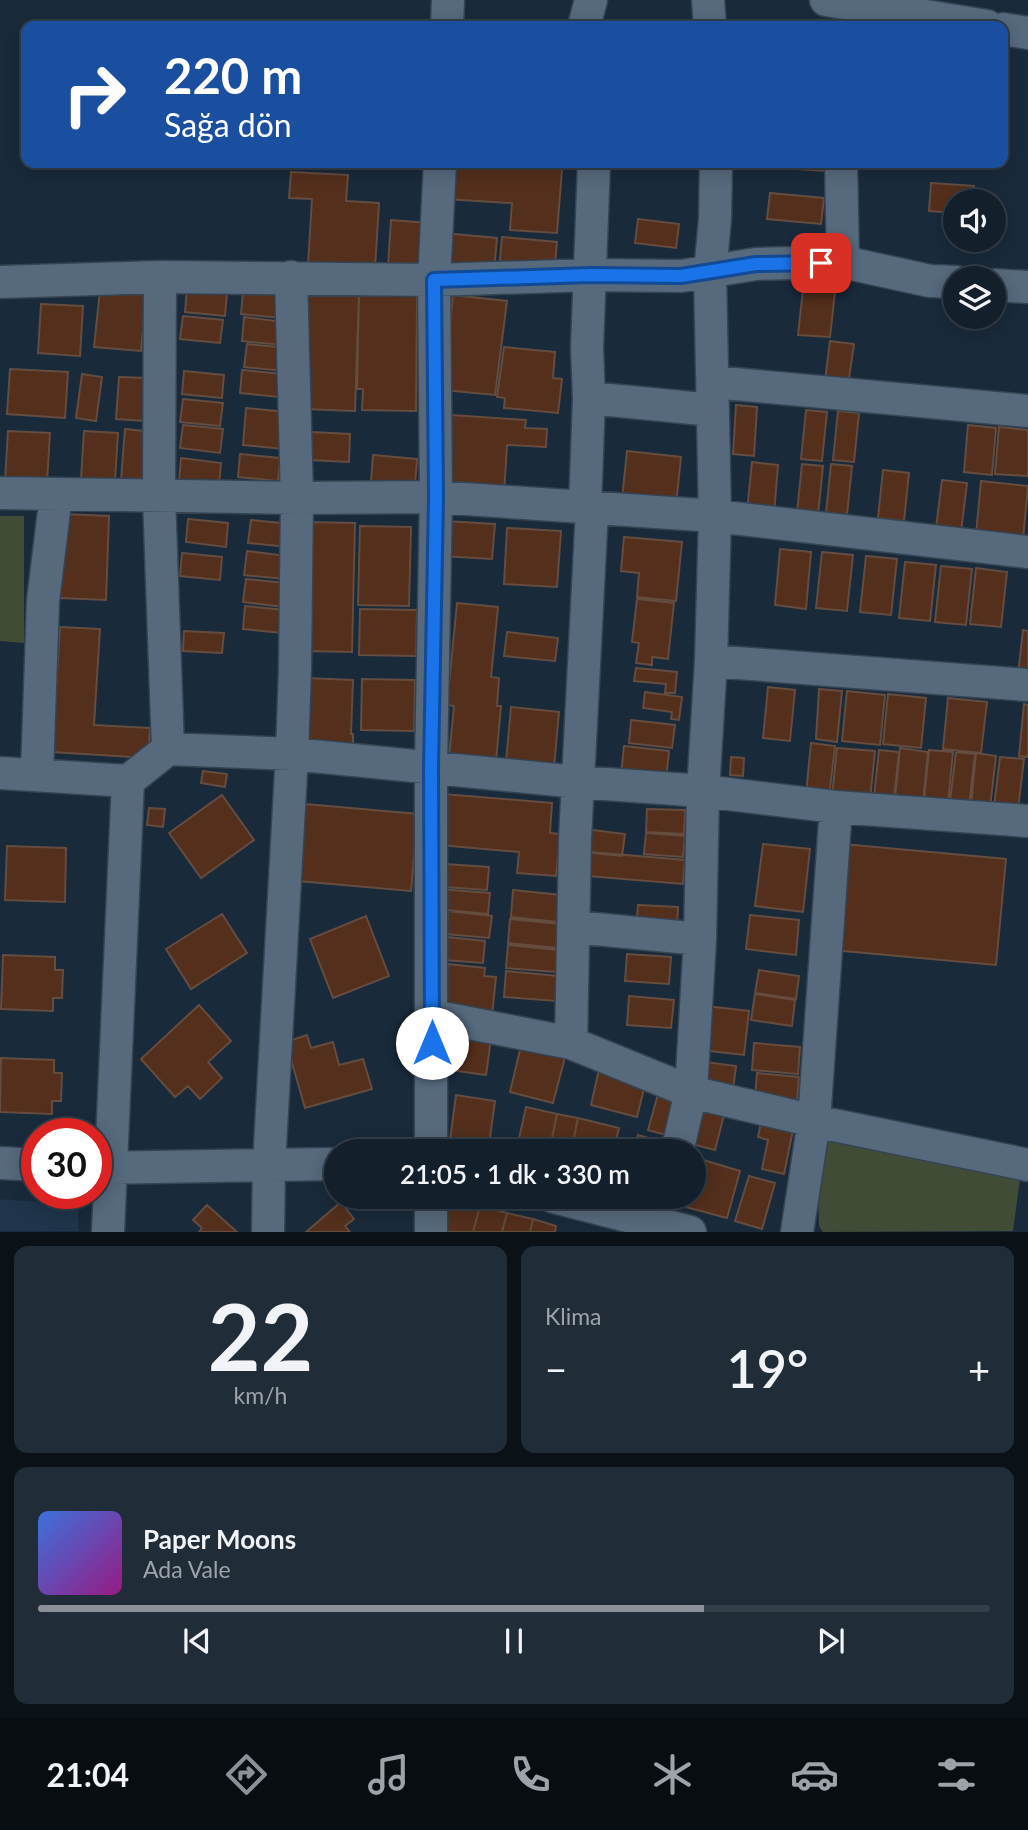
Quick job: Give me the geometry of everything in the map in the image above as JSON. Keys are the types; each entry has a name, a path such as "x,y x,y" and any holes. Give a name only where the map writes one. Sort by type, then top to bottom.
{"street":[{"path":"447,21 449,0"},
{"path":"585,21 591,0"},
{"path":"708,0 710,21"},
{"path":"839,7 948,21"},
{"path":"1008,30 1028,33"},
{"path":"431,1139 431,768 436,497 434,280 440,168"},
{"path":"571,1043 588,509 587,348 594,168"},
{"path":"680,1139 691,1091 711,661 715,516 710,273 716,168"},
{"path":"841,168 843,262"},
{"path":"0,282 160,277 434,280 591,275 681,276 756,264 843,262 943,282"},
{"path":"160,277 159,496 168,750"},
{"path":"268,1231 292,754 297,498 291,277"},
{"path":"1006,286 1028,287"},
{"path":"589,398 713,396 1028,411"},
{"path":"0,493 297,498 436,497 715,516 1028,552"},
{"path":"37,774 43,601 56,495"},
{"path":"711,661 1028,685"},
{"path":"0,773 128,781 168,750 292,754 578,782 703,791 836,807 1028,821"},
{"path":"106,1118 128,781"},
{"path":"797,1231 814,1121 836,807"},
{"path":"573,927 700,939"},
{"path":"433,1016 571,1043 691,1091 814,1121 1028,1165"},
{"path":"0,1163 21,1164"},
{"path":"112,1168 324,1164"},
{"path":"106,1209 108,1231"},
{"path":"431,1209 431,1231"},
{"path":"662,1210 690,1231"}],"shaded area":[{"path":"0,1199 21,1201 21,1209 78,1209 78,1231 0,1231"}],"green space":[{"path":"0,516 24,516 24,643 0,641"},
{"path":"831,1134 1020,1179 1013,1231 823,1232 819,1226 818,1178 822,1154"}],"building":[{"path":"447,168 562,169 557,233 510,230 512,203 444,199"},
{"path":"783,168 823,168 823,171"},
{"path":"291,172 348,175 346,201 379,203 375,269 308,265 312,199 289,198"},
{"path":"931,183 974,186 974,189 943,189 943,212 929,211"},
{"path":"770,193 824,198 821,224 767,219"},
{"path":"638,219 679,224 676,248 635,243"},
{"path":"391,220 429,223 425,270 388,266"},
{"path":"443,233 497,238 494,271 440,266"},
{"path":"502,237 557,242 554,274 499,269"},
{"path":"804,280 836,283 830,337 798,335"},
{"path":"187,288 227,293 225,316 185,312"},
{"path":"100,290 146,294 141,351 94,347"},
{"path":"243,291 284,295 281,318 241,314"},
{"path":"299,292 359,294 355,411 304,409"},
{"path":"359,295 417,296 416,411 362,410 363,389 357,389"},
{"path":"453,295 507,301 495,395 444,390"},
{"path":"41,304 83,306 80,356 38,353"},
{"path":"183,316 223,320 220,343 180,339"},
{"path":"244,317 284,322 282,345 242,341"},
{"path":"830,341 854,344 847,392 824,389"},
{"path":"247,344 287,348 284,371 244,367"},
{"path":"504,347 555,352 553,378 562,379 558,413 504,408 505,398 497,397"},
{"path":"10,369 68,372 65,418 7,414"},
{"path":"242,370 283,374 280,397 240,393"},
{"path":"184,371 224,375 222,398 182,394"},
{"path":"82,374 102,377 96,421 76,418"},
{"path":"119,377 147,378 145,421 116,419"},
{"path":"183,399 223,403 220,426 180,422"},
{"path":"736,405 757,407 754,456 733,454"},
{"path":"246,408 286,412 283,449 243,445"},
{"path":"806,410 827,412 822,461 801,459"},
{"path":"838,411 859,413 854,462 833,460"},
{"path":"451,415 526,420 525,428 547,429 546,447 507,445 504,494 447,490"},
{"path":"183,425 223,429 220,453 180,448"},
{"path":"968,425 996,428 992,475 964,472"},
{"path":"999,427 1028,430 1028,476 995,474"},
{"path":"125,429 154,432 150,482 121,480"},
{"path":"8,431 50,433 47,482 5,480"},
{"path":"84,431 118,433 115,480 81,478"},
{"path":"312,432 350,434 349,462 310,460"},
{"path":"627,451 681,457 676,505 622,499"},
{"path":"240,454 280,458 278,481 238,477"},
{"path":"373,455 417,459 415,485 371,481"},
{"path":"181,458 221,463 219,486 179,482"},
{"path":"752,462 778,465 774,514 747,511"},
{"path":"802,464 823,466 818,515 797,513"},
{"path":"831,464 852,466 847,515 826,513"},
{"path":"883,470 909,473 904,521 878,518"},
{"path":"942,480 967,483 961,532 936,528"},
{"path":"981,481 1028,486 1023,539 976,534"},
{"path":"63,514 109,516 106,600 60,598"},
{"path":"188,519 228,523 226,547 186,542"},
{"path":"251,520 290,524 288,547 248,543"},
{"path":"445,521 495,524 492,559 442,556"},
{"path":"307,522 355,523 352,652 305,651"},
{"path":"360,526 411,527 409,606 358,605"},
{"path":"507,528 561,531 557,587 504,584"},
{"path":"624,537 682,542 676,601 637,597 639,573 621,571"},
{"path":"780,549 811,552 806,609 775,605"},
{"path":"247,551 287,556 285,579 244,575"},
{"path":"822,552 853,555 847,611 816,608"},
{"path":"182,553 222,557 220,580 180,576"},
{"path":"866,556 897,559 891,615 860,612"},
{"path":"905,562 936,565 930,621 899,618"},
{"path":"941,566 972,569 966,625 935,622"},
{"path":"976,568 1007,572 1001,627 970,624"},
{"path":"246,579 285,583 283,607 243,602"},
{"path":"637,599 674,603 668,659 652,657 652,665 636,663 639,643 632,642"},
{"path":"457,603 498,607 491,677 499,678 497,706 501,706 496,761 449,757 454,706 447,705"},
{"path":"245,606 285,610 282,633 243,629"},
{"path":"360,609 417,610 416,656 359,655"},
{"path":"60,627 100,629 94,725 150,728 148,758 52,752"},
{"path":"1023,630 1028,631 1028,676 1018,675"},
{"path":"184,631 224,633 222,653 183,651"},
{"path":"507,632 558,638 555,661 504,656"},
{"path":"636,668 677,672 675,693 665,693 666,684 634,681"},
{"path":"305,678 353,680 353,756 303,743"},
{"path":"362,679 415,680 414,731 361,730"},
{"path":"768,687 795,690 790,741 763,738"},
{"path":"819,689 842,691 837,742 816,739"},
{"path":"847,691 885,695 880,745 842,741"},
{"path":"645,692 682,697 679,720 671,719 672,712 643,708"},
{"path":"888,694 926,698 921,748 883,744"},
{"path":"948,698 987,702 981,753 943,749"},
{"path":"1024,704 1028,705 1028,757 1019,756"},
{"path":"511,707 559,712 554,767 506,762"},
{"path":"631,720 675,725 672,748 629,743"},
{"path":"811,743 835,746 829,797 806,794"},
{"path":"624,746 669,751 666,780 621,775"},
{"path":"837,748 875,751 870,800 832,796"},
{"path":"900,748 928,752 923,802 895,799"},
{"path":"879,750 899,752 894,799 874,797"},
{"path":"929,750 953,752 948,803 924,801"},
{"path":"956,752 975,754 969,805 950,802"},
{"path":"976,753 996,756 990,808 971,806"},
{"path":"731,757 744,758 743,776 730,775"},
{"path":"1000,757 1024,759 1018,810 994,807"},
{"path":"203,771 227,774 225,787 201,783"},
{"path":"443,794 552,803 550,833 560,834 556,876 517,873 519,852 439,845"},
{"path":"222,795 254,840 201,878 169,833"},
{"path":"305,804 418,814 411,891 298,881"},
{"path":"149,808 165,809 163,827 147,825"},
{"path":"647,809 685,810 684,834 646,832"},
{"path":"585,829 625,834 622,856 583,852"},
{"path":"646,833 685,836 683,857 644,854"},
{"path":"763,844 810,849 803,912 755,906"},
{"path":"843,844 1006,859 996,965 833,950"},
{"path":"7,846 66,848 65,902 5,900"},
{"path":"590,852 685,860 683,884 588,876"},
{"path":"445,864 489,867 487,890 443,887"},
{"path":"438,889 490,893 488,914 436,909"},
{"path":"513,890 561,895 558,922 511,917"},
{"path":"638,905 678,907 677,930 636,928"},
{"path":"448,911 492,916 489,938 446,934"},
{"path":"222,914 247,953 191,989 166,949"},
{"path":"750,915 799,920 796,955 746,949"},
{"path":"366,916 389,976 333,998 310,939"},
{"path":"510,919 560,924 558,948 508,943"},
{"path":"447,937 485,941 483,963 445,960"},
{"path":"508,945 558,950 556,972 506,968"},
{"path":"627,954 671,957 669,984 625,981"},
{"path":"3,955 55,957 55,970 63,970 62,998 53,998 53,1011 1,1009"},
{"path":"448,964 485,968 484,976 496,977 492,1016 443,1010"},
{"path":"759,970 799,976 796,999 755,993"},
{"path":"506,971 558,976 556,1001 504,997"},
{"path":"755,994 795,1000 792,1026 751,1020"},
{"path":"629,996 674,1000 671,1028 627,1025"},
{"path":"199,1005 231,1041 208,1062 222,1078 200,1099 188,1086 175,1097 141,1059"},
{"path":"706,1006 749,1011 744,1055 701,1050"},
{"path":"462,1027 492,1031 486,1075 457,1071"},
{"path":"307,1035 311,1048 333,1042 339,1065 363,1059 372,1089 305,1108 286,1042"},
{"path":"754,1043 800,1047 798,1074 752,1070"},
{"path":"521,1046 565,1057 553,1103 510,1092"},
{"path":"1,1058 54,1060 54,1073 62,1073 61,1101 52,1101 52,1114 0,1112"},
{"path":"698,1061 736,1066 733,1090 695,1086"},
{"path":"600,1065 647,1077 637,1117 591,1105"},
{"path":"757,1073 799,1077 797,1101 755,1097"},
{"path":"660,1087 682,1093 670,1136 648,1130"},
{"path":"456,1095 495,1101 490,1139 450,1139"},
{"path":"699,1100 726,1107 715,1150 706,1148 706,1139 689,1139"},
{"path":"526,1107 557,1114 552,1139 519,1139"},
{"path":"557,1114 578,1118 574,1139 552,1139"},
{"path":"578,1118 619,1128 616,1139 574,1139"},
{"path":"762,1118 794,1125 784,1174 762,1169 768,1140 758,1137"},
{"path":"638,1135 652,1139 637,1139"},
{"path":"706,1161 740,1171 727,1218 693,1209 706,1209"},
{"path":"749,1176 775,1183 762,1229 735,1221"},
{"path":"207,1205 237,1232 199,1232 202,1228 193,1220"},
{"path":"333,1209 346,1209 354,1219 345,1226 350,1232 306,1232"},
{"path":"442,1209 479,1209 473,1232 436,1232"},
{"path":"479,1209 507,1213 502,1232 473,1232"},
{"path":"507,1213 533,1219 530,1232 502,1232"},
{"path":"533,1219 556,1226 555,1232 530,1232"}],"route":[{"path":"432,1043 431,768 436,497 434,280 591,275 681,276 756,264 821,263"}]}
